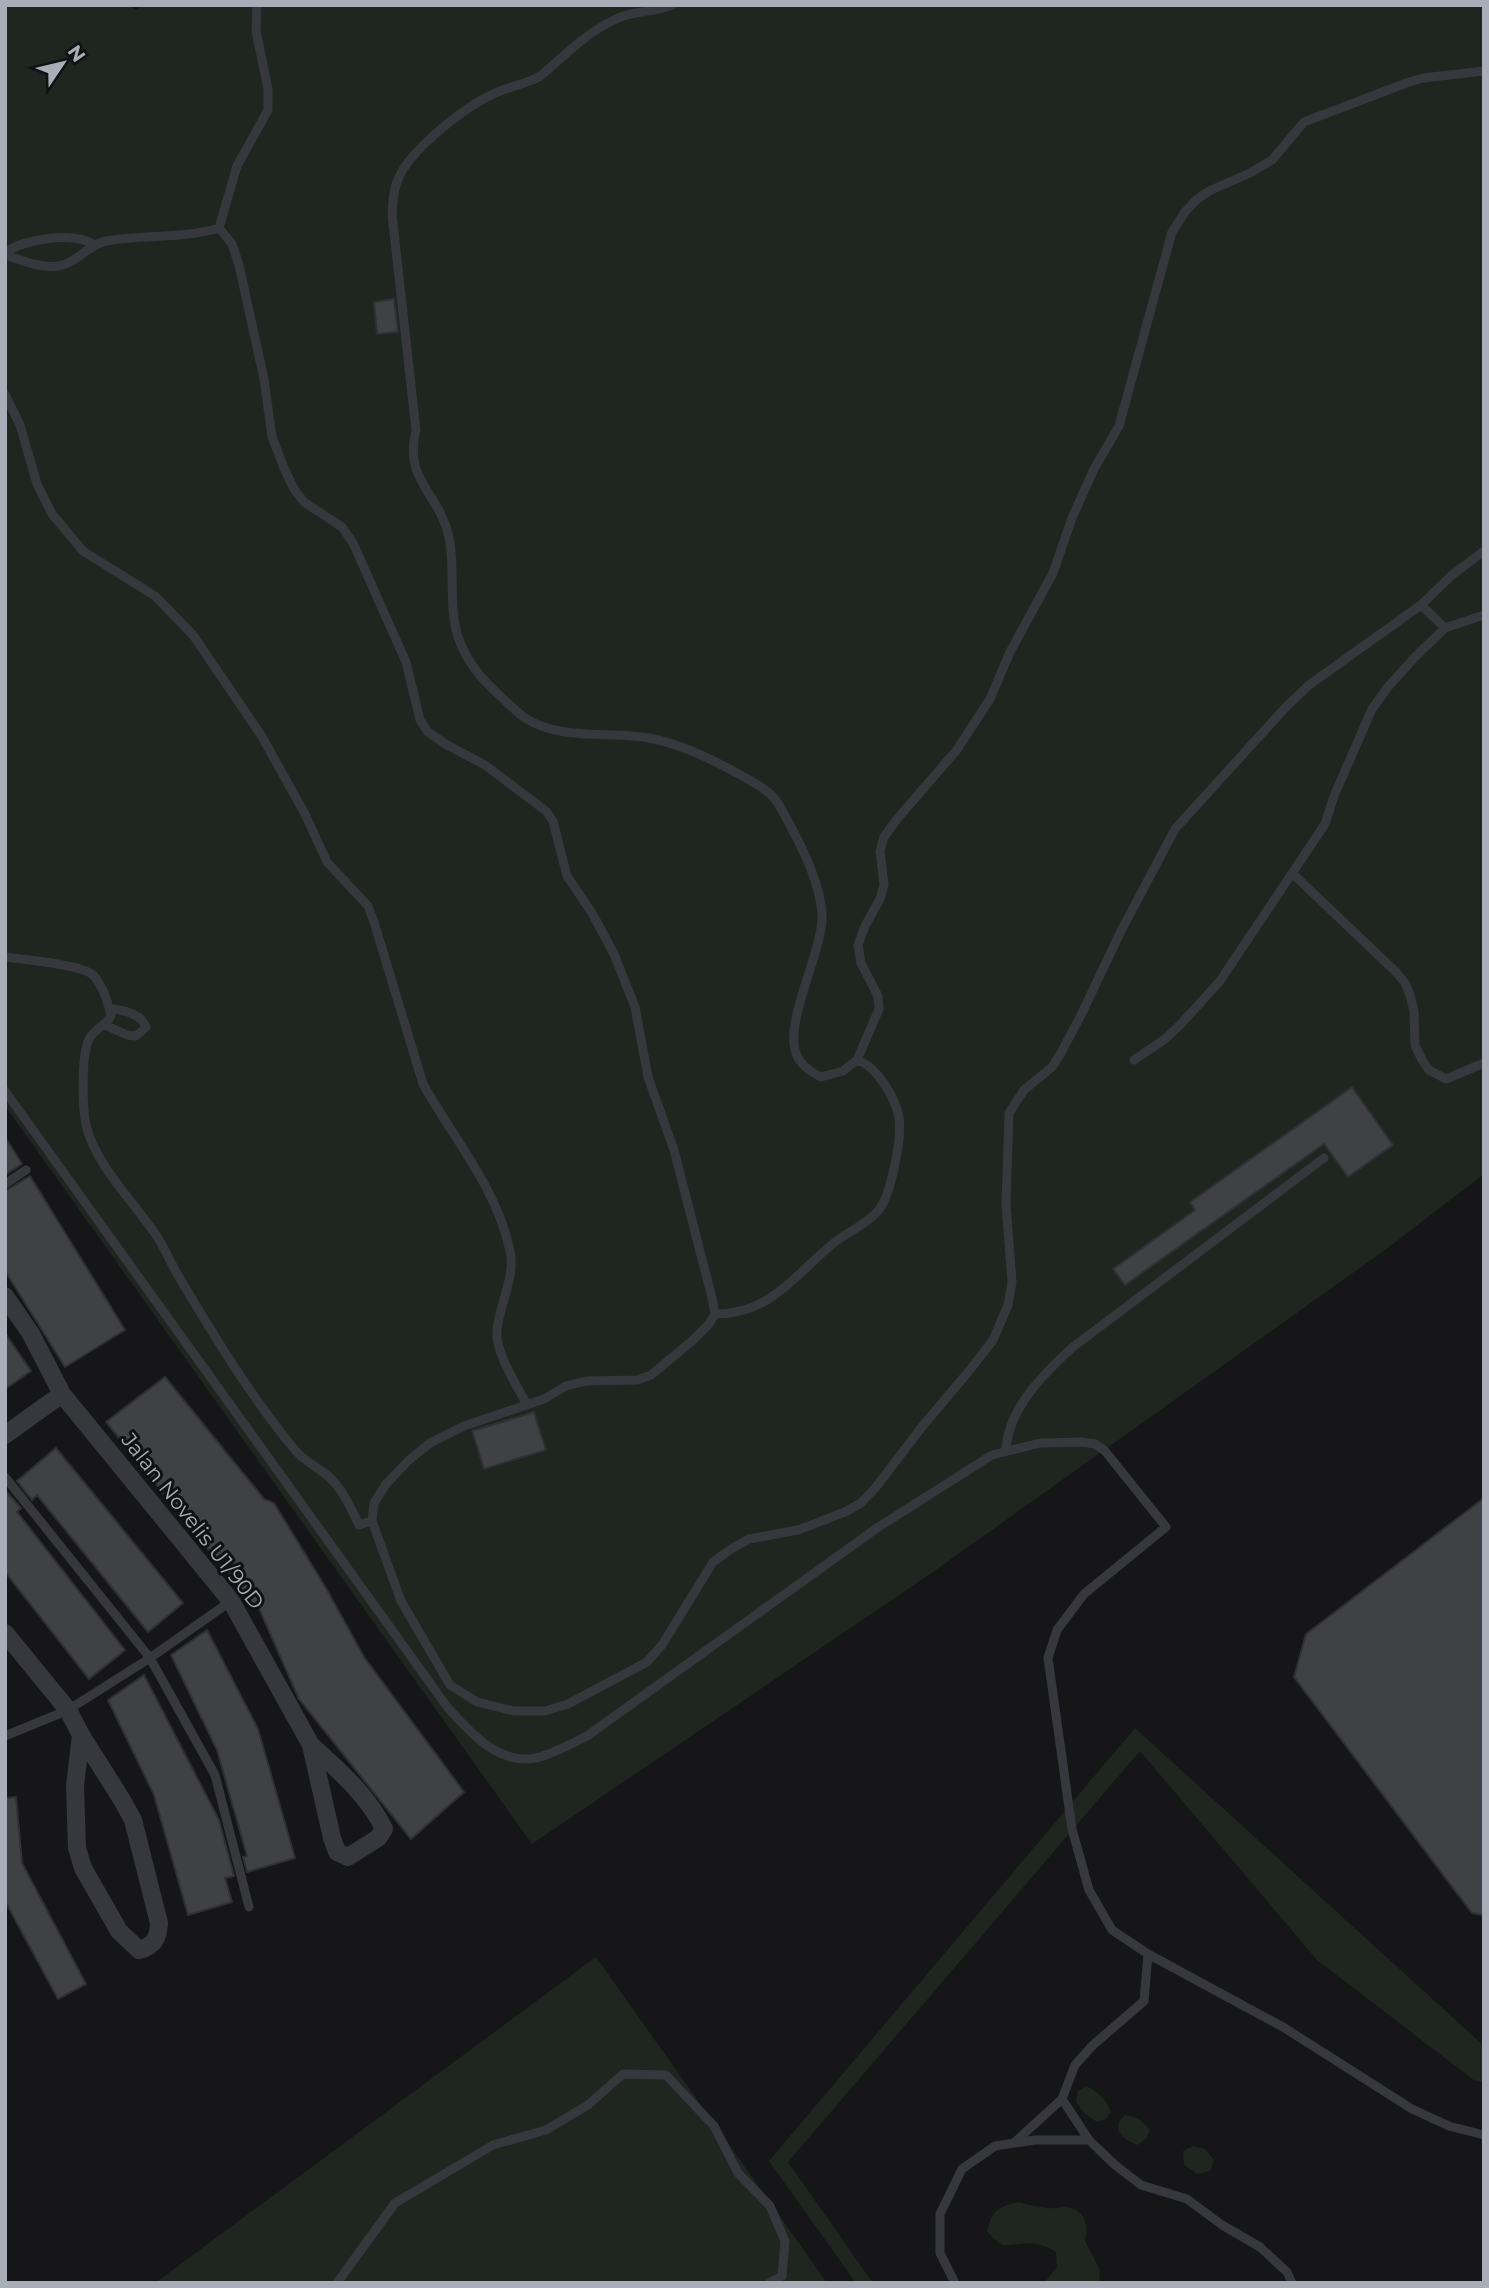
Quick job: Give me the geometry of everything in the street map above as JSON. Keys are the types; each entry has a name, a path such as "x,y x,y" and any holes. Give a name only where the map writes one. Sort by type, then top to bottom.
{"street":[{"name":"Jalan Novelis U1/90D","path":"5,1296 31,1334 62,1394 231,1601 246,1624 311,1745 332,1838 337,1852 348,1857 378,1838 384,1829 378,1816 348,1779 311,1745"},
{"path":"5,1435 62,1394"},
{"path":"5,1633 68,1710 133,1820 159,1923 158,1936 150,1947 139,1950 119,1931 83,1868 77,1848 75,1786 81,1735"}],"lane":[{"path":"219,228 237,166 268,110 268,89 256,31 257,5"},
{"path":"672,5 662,9 633,12 614,19 539,77 487,98 446,124 422,147 399,176 393,196 392,214 416,430 412,460 417,474 443,518 449,538 456,626 460,642 478,674 508,703 526,719 553,730 648,738 677,745 709,758 764,788 776,800 795,832 814,880 822,913 817,952 799,1003 793,1039 799,1061 821,1077 843,1071 857,1060 879,1009 878,996 861,963 859,945 884,885 880,851 884,837 956,751 990,699 1010,652 1053,573 1072,518 1094,469 1119,426 1172,232 1185,212 1209,191 1272,160 1304,122 1423,78 1484,71"},
{"path":"5,254 23,261 55,267 66,264 94,245 107,241 178,236 219,228"},
{"path":"219,228 232,244 239,265 264,379 272,437 294,489 304,502 342,527 353,542 406,662 419,720 428,732 485,765 546,811 553,821 567,876 592,913 614,954 635,1007 648,1077 674,1150 715,1314 709,1324 651,1375 637,1380 586,1381 566,1386 544,1399 464,1426 430,1443 386,1484 374,1503 372,1521 401,1601 450,1685 477,1702 514,1711 545,1712 568,1704 647,1662 662,1645 713,1562 750,1539 798,1530 845,1512 861,1503 876,1488 993,1340 1008,1305 1012,1282 1006,1204 1009,1113 1024,1090 1052,1067 1061,1052 1175,830 1301,693 1421,605 1452,575 1484,551"},
{"path":"5,254 21,243 63,237 88,240 94,245"},
{"path":"5,394 20,425 37,484 52,514 83,551 155,596 192,635 261,735 305,814 327,862 368,906 423,1084 476,1167 510,1248 512,1262 497,1333 508,1367 527,1405"},
{"path":"1421,605 1445,628"},
{"path":"1134,1060 1165,1039 1220,981 1325,824 1334,796 1372,709 1388,687 1445,628 1484,615"},
{"path":"1292,873 1396,972 1405,984 1414,1011 1415,1045 1429,1070 1446,1079 1484,1063"},
{"path":"5,957 82,968 91,972 105,995 111,1016 105,1025 92,1034 86,1045 84,1112 87,1129 95,1147 111,1175 157,1236 228,1356 288,1441 297,1452 331,1478 359,1525 372,1521"},
{"path":"105,1025 136,1036 146,1027 137,1015 109,1008"},
{"path":"715,1314 739,1311 773,1298 831,1245 879,1210 894,1176 900,1121 894,1100 883,1082 863,1062 857,1060"},
{"path":"5,1091 448,1708 480,1742 498,1752 520,1759 536,1758 587,1736 877,1528 992,1455 1040,1443 1096,1444 1105,1451 1166,1527 1084,1594 1057,1630 1048,1658 1072,1829 1089,1890 1112,1930 1148,1954 1283,2027 1412,2109 1449,2126 1484,2135"},
{"path":"1006,1451 1010,1424 1048,1370 1073,1347 1324,1158"},
{"path":"5,1184 26,1170"},
{"path":"5,1477 150,1658 215,1775 249,1907"},
{"path":"5,1736 68,1710 150,1658 231,1601"},
{"path":"1014,2143 1062,2099 1075,2065 1092,2046 1144,2001 1148,1954"},
{"path":"337,2283 396,2203 493,2145 546,2130 588,2105 623,2074 634,2074 666,2075 715,2126 738,2173 770,2206 785,2241 782,2276 769,2283"},
{"path":"1062,2099 1089,2140 1115,2165 1141,2185 1187,2199 1222,2225 1260,2247 1287,2272 1292,2283"},
{"path":"955,2283 940,2253 940,2214 962,2169 995,2146 1035,2140 1089,2140"}],"shaded area":[{"path":"5,5 130,5 136,10 142,5 1484,5 1484,1174 1385,1250 933,1572 532,1844 5,1106"},
{"path":"1135,1728 1484,2046 1484,2082 1475,2081 1317,1960 1140,1751 788,2162 873,2283 856,2283 769,2161"},
{"path":"596,1957 827,2283 155,2283"},
{"path":"1086,2086 1098,2093 1107,2103 1111,2112 1106,2119 1097,2122 1085,2114 1076,2102 1078,2091"},
{"path":"1125,2115 1133,2116 1150,2130 1146,2139 1137,2145 1125,2139 1118,2130 1119,2122"},
{"path":"1193,2146 1205,2149 1214,2160 1210,2171 1198,2174 1184,2165 1183,2151"},
{"path":"1019,2202 1044,2208 1072,2208 1081,2214 1086,2223 1085,2241 1100,2270 1099,2283 1044,2283 1057,2267 1056,2252 1042,2245 1029,2243 1002,2245 993,2238 987,2231 991,2218 1001,2207"}],"building":[{"path":"394,299 398,332 377,334 374,302"},
{"path":"1352,1087 1393,1145 1348,1177 1324,1144 1125,1285 1113,1269 1195,1210 1190,1202"},
{"path":"5,1137 22,1164 5,1175"},
{"path":"30,1176 125,1330 65,1367 5,1271 5,1191"},
{"path":"5,1333 31,1371 5,1389"},
{"path":"165,1377 264,1499 274,1503 364,1657 464,1792 411,1839 299,1699 258,1606 255,1607 106,1422"},
{"path":"534,1412 546,1450 484,1469 472,1431"},
{"path":"56,1448 183,1603 148,1632 37,1495 32,1500 17,1481"},
{"path":"5,1490 21,1508 17,1512 125,1650 89,1679 5,1572"},
{"path":"1484,1498 1484,1915 1472,1913 1294,1677 1306,1634"},
{"path":"207,1630 258,1729 295,1858 247,1872 243,1857 247,1856 217,1750 171,1655"},
{"path":"144,1675 219,1820 234,1876 225,1878 232,1902 188,1915 154,1795 108,1700"},
{"path":"16,1797 22,1863 86,1984 58,1999 5,1901 5,1798"}]}
